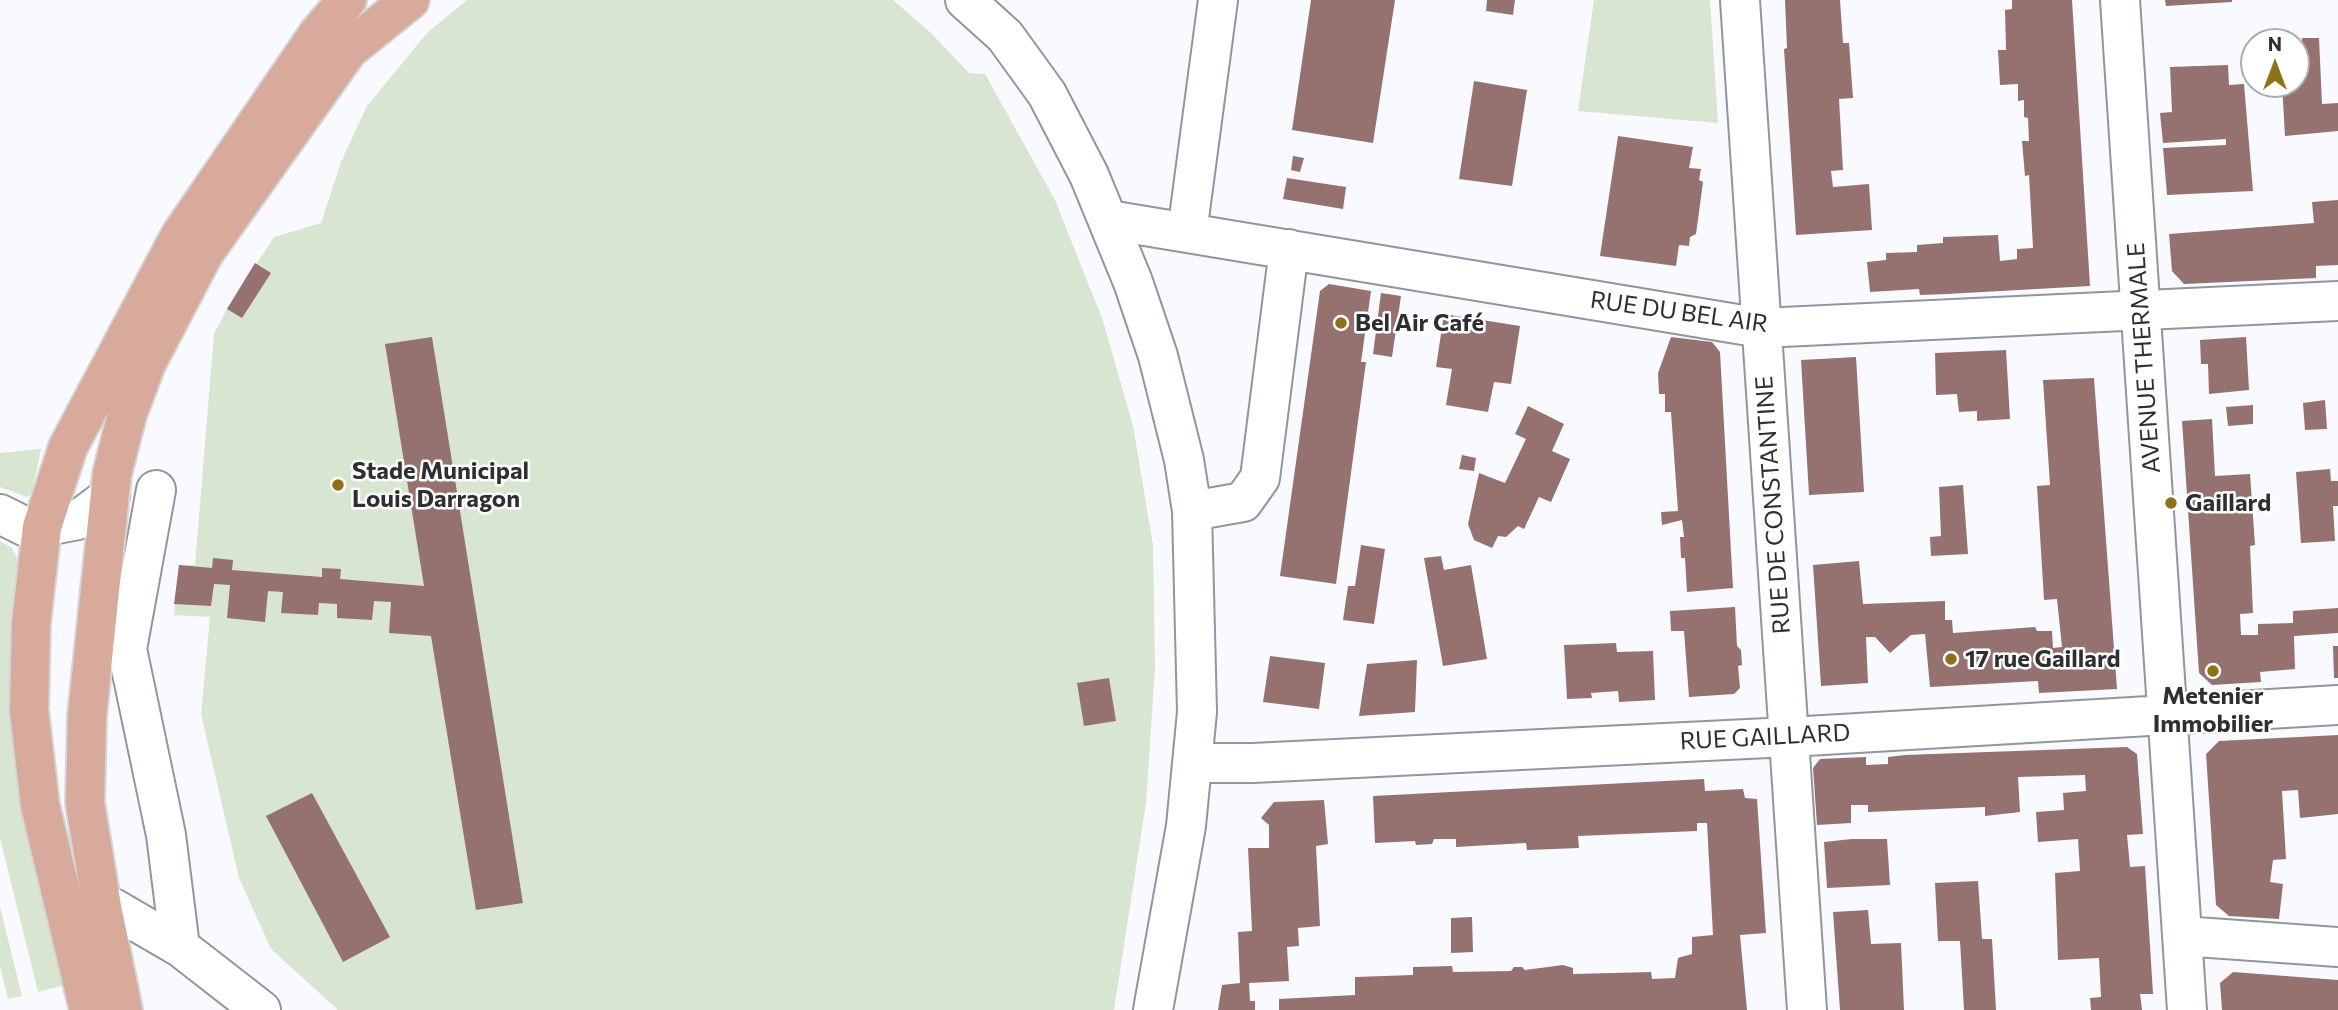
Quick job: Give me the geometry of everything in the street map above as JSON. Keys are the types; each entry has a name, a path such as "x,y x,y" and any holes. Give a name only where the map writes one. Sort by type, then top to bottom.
{"main road":[{"path":"89,1010 40,805 29,710 31,624 43,527 68,447 180,236 318,34 347,0"},
{"path":"123,1010 85,803 87,728 110,496 127,415 146,364 204,253 348,51 410,0"}],"street":[{"path":"965,0 1005,36 1047,94 1109,220 1157,356 1184,460 1192,511 1197,712 1186,826 1153,1010"},
{"path":"1187,233 1218,0"},
{"name":"RUE DE CONSTANTINE","path":"1740,0 1808,1010"},
{"name":"AVENUE THERMALE","path":"2120,0 2187,1010"},
{"name":"RUE DU BEL AIR","path":"1109,220 1761,328 2338,301"},
{"path":"1192,511 1243,502 1260,478 1289,249"},
{"path":"156,490 127,649 166,835 180,947"},
{"path":"0,514 26,527 43,527 78,520 110,496"},
{"name":"RUE GAILLARD","path":"1193,762 1253,762 1789,737 2338,705"},
{"path":"102,907 113,908 180,947 261,1010"},
{"path":"2182,936 2338,947"}],"green space":[{"path":"467,0 893,0 931,33 969,73 985,74 1055,200 1103,321 1133,426 1153,545 1155,667 1146,803 1114,1010 338,1010 271,949 239,878 201,714 210,617 174,615 179,565 195,565 214,334 274,237 321,223 341,162 367,106 427,33"},
{"path":"1594,0 1710,0 1718,123 1578,111"},
{"path":"41,449 32,493 27,497 0,487 0,453"},
{"path":"0,541 12,548 19,563 73,983 38,992 0,838"},
{"path":"0,907 22,996 8,999 0,966"}],"building":[{"path":"1311,0 1395,0 1373,143 1292,130"},
{"path":"1487,0 1515,0 1513,15 1486,11"},
{"path":"1785,0 1840,0 1843,43 1849,43 1853,98 1839,99 1843,170 1831,171 1833,187 1869,184 1872,230 1796,235 1784,49 1787,48"},
{"path":"2012,0 2072,0 2090,286 1920,295 1919,289 1870,292 1867,262 1886,260 1886,253 1917,252 1917,245 1943,243 1943,237 1998,235 2000,261 2017,259 2017,249 2033,248 2029,175 2025,176 2022,141 2029,141 2028,118 2024,117 2024,100 2018,101 2018,84 2000,85 1998,50 2006,50 2005,10 2012,9"},
{"path":"2165,0 2232,0 2232,2 2166,6"},
{"path":"2310,38 2319,38 2322,104 2338,103 2338,131 2285,136 2283,98 2310,98"},
{"path":"2228,65 2229,85 2240,84 2240,98 2245,98 2253,191 2167,195 2163,148 2226,145 2226,139 2163,143 2160,113 2172,112 2170,67"},
{"path":"1474,81 1527,90 1512,186 1459,179"},
{"path":"1618,136 1693,147 1689,168 1701,169 1699,180 1703,182 1696,234 1690,237 1689,246 1679,245 1676,266 1600,256"},
{"path":"1293,156 1304,158 1300,172 1291,170"},
{"path":"1287,178 1346,187 1343,209 1283,199"},
{"path":"2338,200 2338,265 2316,266 2316,278 2184,284 2172,271 2169,234 2314,223 2312,202"},
{"path":"255,263 271,273 242,318 227,309"},
{"path":"1329,284 1371,291 1361,362 1366,362 1336,584 1280,576 1320,291"},
{"path":"1381,293 1401,296 1392,357 1373,354"},
{"path":"1444,314 1520,326 1511,384 1494,382 1488,412 1446,405 1452,369 1436,367"},
{"path":"432,337 523,903 476,910 431,636 389,633 391,602 374,601 372,620 337,618 337,604 319,603 318,615 281,613 283,592 268,591 265,622 227,618 230,585 214,584 211,606 174,604 179,565 212,568 213,558 233,560 232,570 322,577 322,568 341,569 340,579 424,586 385,344"},
{"path":"1671,337 1712,342 1720,352 1733,588 1687,592 1685,558 1681,558 1680,537 1684,537 1682,520 1662,525 1661,512 1678,511 1671,412 1665,412 1665,394 1659,394 1658,373"},
{"path":"2246,337 2249,390 2209,394 2208,364 2201,364 2200,340"},
{"path":"2006,350 2010,419 1977,421 1977,411 1959,412 1957,394 1936,395 1935,353"},
{"path":"1856,357 1864,492 1809,495 1801,360"},
{"path":"2094,378 2117,689 2039,693 2038,681 1930,687 1925,634 1911,635 1890,653 1875,637 1866,637 1868,683 1821,686 1813,565 1859,561 1863,604 1945,601 1945,620 1952,620 1953,633 2035,627 2037,631 2052,631 2053,648 2062,647 2057,599 2044,600 2037,486 2050,485 2043,380"},
{"path":"2325,400 2327,429 2305,430 2303,403"},
{"path":"2253,405 2253,424 2228,426 2226,407"},
{"path":"1528,406 1564,424 1552,451 1570,459 1551,502 1539,497 1524,529 1518,526 1506,537 1498,536 1492,548 1474,540 1468,524 1479,473 1505,483 1526,439 1515,434"},
{"path":"2212,419 2215,476 2250,474 2255,545 2250,546 2253,613 2240,614 2241,635 2258,635 2258,624 2293,623 2293,611 2338,608 2338,633 2294,636 2295,669 2260,672 2261,682 2212,685 2199,673 2182,421"},
{"path":"1462,455 1476,458 1474,471 1459,469"},
{"path":"2330,469 2331,481 2338,481 2338,506 2333,506 2335,541 2301,543 2296,472"},
{"path":"1963,485 1968,554 1931,556 1930,537 1941,536 1939,487"},
{"path":"1361,545 1385,549 1374,624 1343,620 1348,586 1355,586"},
{"path":"1441,556 1444,570 1471,565 1487,659 1443,666 1424,558"},
{"path":"1735,607 1737,646 1741,650 1742,665 1738,666 1740,688 1734,694 1689,697 1684,631 1671,631 1670,611"},
{"path":"1616,643 1617,652 1653,651 1655,700 1619,702 1618,691 1591,693 1592,698 1567,699 1564,645"},
{"path":"2333,646 2338,646 2338,678 2334,678"},
{"path":"1270,656 1325,663 1319,709 1263,702"},
{"path":"1417,660 1415,712 1359,716 1367,664"},
{"path":"1109,678 1116,721 1084,726 1077,683"},
{"path":"2338,735 2338,814 2300,818 2298,790 2282,791 2286,859 2273,860 2270,882 2283,884 2279,919 2229,916 2216,905 2206,754 2219,741"},
{"path":"2127,747 2137,754 2143,834 2127,835 2130,867 2145,866 2153,994 2140,994 2142,1010 2091,1010 2090,998 2101,997 2099,958 2058,960 2055,873 2080,871 2078,839 2038,842 2036,812 2064,810 2063,793 2086,791 2085,775 2018,777 2020,812 1985,816 1985,807 1868,812 1868,805 1851,805 1851,823 1817,825 1813,768 1820,759 1866,757 1866,765 1888,764 1888,757 1905,755"},
{"path":"1704,779 1705,791 1743,789 1745,798 1757,799 1766,933 1740,935 1747,1010 1279,1010 1279,999 1355,995 1355,977 1413,975 1413,967 1452,966 1453,972 1511,971 1514,967 1522,967 1525,970 1563,965 1573,968 1573,974 1651,972 1652,979 1675,978 1678,958 1692,954 1692,937 1713,935 1707,823 1697,823 1697,831 1578,836 1579,848 1527,850 1526,843 1456,847 1456,839 1434,839 1432,844 1416,845 1415,841 1375,843 1373,796"},
{"path":"312,793 390,937 343,962 266,816"},
{"path":"1324,800 1328,844 1316,846 1320,926 1298,928 1299,946 1287,947 1289,981 1249,983 1250,1001 1255,1001 1255,1010 1218,1010 1222,985 1240,983 1238,932 1252,931 1248,848 1269,848 1269,825 1261,818 1274,802"},
{"path":"1887,839 1890,885 1827,888 1824,842"},
{"path":"1978,881 1982,939 1992,939 1996,1010 1964,1010 1960,941 1938,941 1935,883"},
{"path":"1868,910 1871,944 1901,943 1904,1010 1840,1010 1833,912"},
{"path":"1472,917 1473,952 1451,953 1451,918"},
{"path":"2233,972 2338,980 2338,1010 2222,1010 2220,983"}],"place":[{"name":"Bel Air Café","path":"1341,323"},
{"name":"Stade Municipal Louis Darragon","path":"338,485"},
{"name":"Gaillard","path":"2171,503"},
{"name":"17 rue Gaillard","path":"1951,659"},
{"name":"Metenier Immobilier","path":"2213,671"}]}
